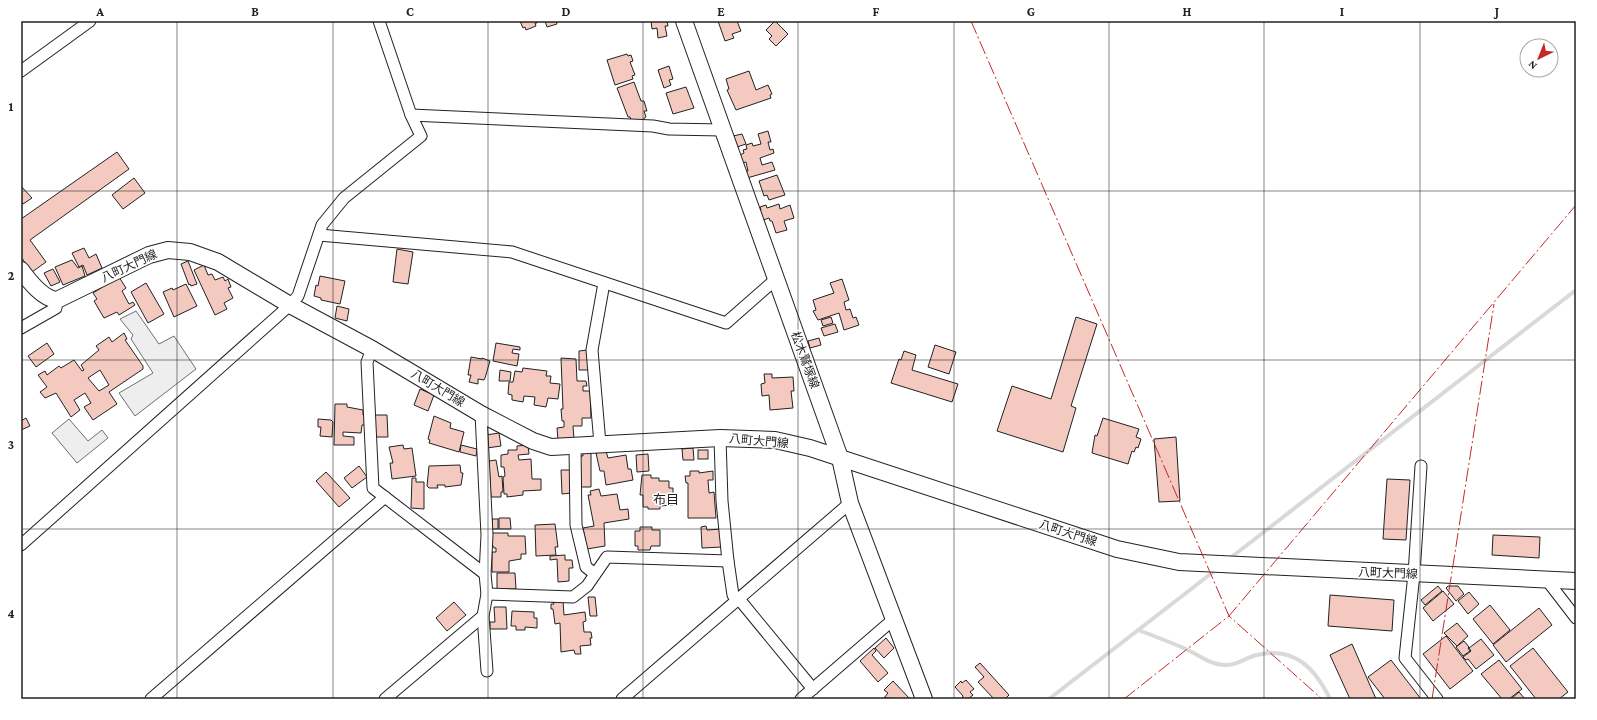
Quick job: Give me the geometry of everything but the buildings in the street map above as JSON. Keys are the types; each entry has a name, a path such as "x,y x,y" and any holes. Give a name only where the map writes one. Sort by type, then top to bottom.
{"main road":[{"name":"松木鷲塚線","path":"684,21 840,458 850,503 924,699"},
{"name":"八町大門線","path":"57,300 149,255 168,250 190,252 218,262 290,305 372,349 481,414 533,441 550,447 720,438 775,440 810,448 1117,549 1179,562 1576,581"},
{"path":"21,270 26,277 50,299 57,300"}],"street":[{"path":"21,71 90,21"},
{"path":"21,545 290,305 298,296 322,225 344,198 421,136 410,115 379,21"},
{"path":"410,115 653,126 669,129 722,130"},
{"path":"319,235 512,252 726,323 776,279"},
{"path":"600,444 592,350 604,283"},
{"path":"21,328 56,308 57,300"},
{"path":"372,349 367,362 373,488 485,574"},
{"path":"481,414 487,535 485,574 487,594 483,616 487,671"},
{"path":"720,438 722,501 733,595 813,689"},
{"path":"575,446 576,525 586,567 595,574"},
{"path":"1421,466 1414,574 1405,658 1437,699"},
{"path":"151,699 385,497"},
{"path":"622,699 850,503"},
{"path":"487,594 573,597 587,586 607,557 728,561"},
{"path":"1546,579 1576,618"},
{"path":"385,699 483,616"},
{"path":"801,699 894,618"}],"shaded area":[{"path":"136,311 159,344 174,336 196,369 135,416 119,393 153,373 131,339 133,335 120,319"},
{"path":"69,419 88,441 102,430 108,438 77,463 52,433"}],"waterway":[{"path":"1229,559 1576,290"},
{"path":"1049,699 1217,569"},
{"path":"1138,630 1180,646 1210,662 1220,665 1229,665 1253,656 1270,653 1292,657 1302,662 1310,669 1330,699"}],"power":[{"path":"971,21 1229,616 1322,699"},
{"path":"1124,699 1229,616 1576,205"},
{"path":"1432,699 1494,304"}],"district":[{"name":"布目","path":"666,499"}]}
